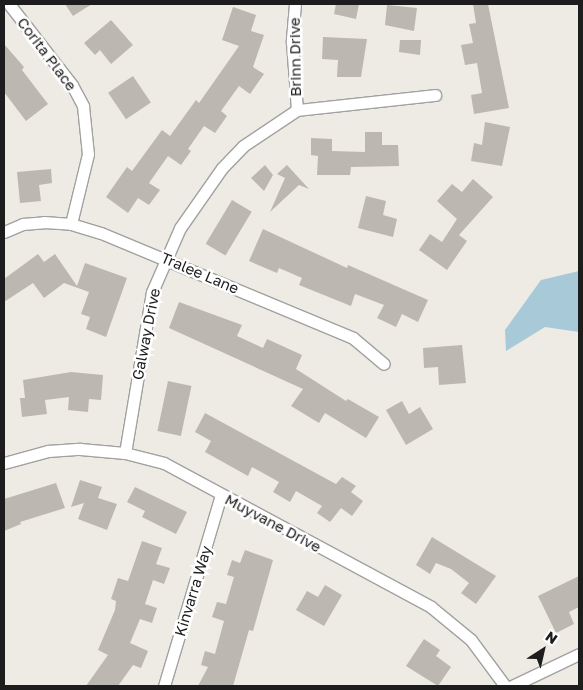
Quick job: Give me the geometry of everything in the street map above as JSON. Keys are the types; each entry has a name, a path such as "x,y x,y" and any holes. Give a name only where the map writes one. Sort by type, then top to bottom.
{"street":[{"name":"Corita Place","path":"9,4 72,85 83,106 88,154 71,224"},
{"name":"Brinn Drive","path":"294,4 292,42 297,110"},
{"name":"Galway Drive","path":"125,453 152,292 166,258 202,193 222,168 243,146 297,110 435,95"},
{"name":"Tralee Lane","path":"4,232 33,223 71,224 166,258 353,338 384,364"},
{"name":"Muyvane Drive","path":"4,463 48,451 80,449 125,453 164,463 431,606 472,640 505,686"},
{"name":"Kinvarra Way","path":"164,686 221,495"},
{"path":"512,686 579,654"}],"water":[{"path":"579,271 579,332 545,327 506,351 505,330 541,280"}],"building":[{"path":"65,4 92,4 73,16"},
{"path":"336,4 359,4 356,19 334,14"},
{"path":"473,4 488,4 509,108 474,114 471,95 482,93 477,63 465,65 461,45 473,43 469,24 476,23"},
{"path":"387,5 417,8 414,31 385,25"},
{"path":"233,7 256,15 251,31 264,35 253,67 264,74 250,94 239,86 221,111 227,116 215,133 204,126 188,149 191,151 181,165 168,156 149,183 160,190 149,205 138,198 128,213 106,197 127,167 132,171 162,130 170,136 196,100 199,103 239,46 222,40"},
{"path":"111,20 133,45 111,64 100,50 95,55 84,43"},
{"path":"323,37 367,39 361,77 337,77 338,60 322,59"},
{"path":"400,40 421,40 420,55 399,52"},
{"path":"4,44 24,67 22,70 48,104 26,121 4,92"},
{"path":"133,76 151,103 126,119 108,93"},
{"path":"485,122 510,127 502,166 471,161 474,143 482,145"},
{"path":"365,132 382,132 382,145 398,145 399,166 351,167 350,175 317,175 318,156 311,155 311,138 332,139 332,151 365,152"},
{"path":"265,165 273,175 264,191 251,178"},
{"path":"287,165 309,189 299,185 270,212 285,178 277,174"},
{"path":"51,169 52,183 39,185 41,201 20,203 17,172"},
{"path":"473,179 493,197 459,235 467,241 447,270 419,250 430,234 442,242 457,219 437,201 452,184 462,192"},
{"path":"366,196 386,201 383,215 397,219 393,237 358,228"},
{"path":"232,200 252,212 225,256 206,244"},
{"path":"263,229 347,268 348,265 428,300 418,322 402,314 396,327 377,318 384,305 355,294 351,306 299,285 302,278 279,268 277,273 249,261"},
{"path":"38,254 44,262 55,254 77,286 85,263 127,278 106,337 86,329 90,317 81,314 89,292 64,283 44,298 33,283 4,302 4,279"},
{"path":"179,302 242,325 237,336 263,348 267,339 302,355 296,369 346,401 348,399 379,417 366,438 325,413 319,423 291,406 303,389 169,328"},
{"path":"462,345 466,383 439,385 438,367 424,368 423,348"},
{"path":"71,372 103,375 101,400 89,399 88,412 68,410 69,397 45,400 47,414 22,417 20,398 25,398 23,380"},
{"path":"168,381 191,386 181,436 157,431"},
{"path":"402,401 409,414 420,407 433,429 406,445 386,410"},
{"path":"205,413 336,484 342,477 356,486 351,492 363,501 352,516 341,508 330,522 317,513 322,506 296,491 290,502 273,492 279,482 252,467 248,476 205,452 211,441 195,432"},
{"path":"80,480 102,487 98,498 117,504 107,530 78,519 84,503 71,507"},
{"path":"56,483 65,508 20,522 21,524 4,531 4,499"},
{"path":"135,487 187,512 176,534 142,517 145,511 127,502"},
{"path":"432,537 496,576 476,604 461,593 469,583 451,569 436,563 430,574 416,565"},
{"path":"142,541 162,548 156,564 170,568 164,584 153,580 145,604 157,608 152,623 140,619 130,643 148,651 141,668 133,665 118,686 86,686 108,655 98,650 115,610 116,601 111,599 118,578 128,581"},
{"path":"245,550 273,560 253,631 249,630 233,686 198,686 208,667 201,665 205,651 215,654 224,621 212,617 217,602 226,604 234,577 227,575 232,560 240,563"},
{"path":"579,576 579,607 569,612 574,624 556,633 538,596"},
{"path":"325,585 342,595 324,626 296,610 307,591 318,597"},
{"path":"424,639 440,650 436,656 451,667 438,686 406,666"}]}
